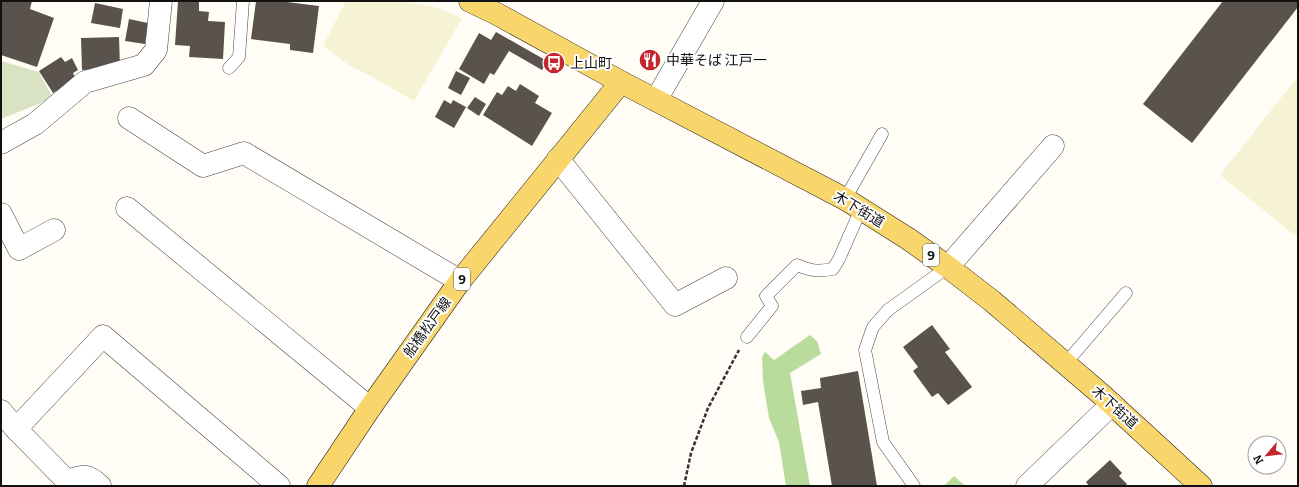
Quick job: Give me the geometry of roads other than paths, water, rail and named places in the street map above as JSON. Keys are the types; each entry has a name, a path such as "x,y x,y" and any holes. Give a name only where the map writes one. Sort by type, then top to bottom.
{"main road":[{"name":"木下街道","path":"470,1 853,204 907,238 992,301 1066,363 1201,486"},
{"name":"船橋松戸線","path":"318,486 370,408 460,281 621,82"}],"street":[{"path":"1,142 35,124 85,82 144,65 156,50 161,1"},
{"path":"656,100 713,1"},
{"path":"129,118 203,166 244,153 460,281"},
{"path":"948,267 1053,146"},
{"path":"558,159 675,305 726,278"},
{"path":"127,208 370,408"},
{"path":"1,214 18,249 54,230"},
{"path":"16,429 104,336 279,486"},
{"path":"1027,486 1112,404"},
{"path":"1,411 64,484 82,476 93,480 100,486"}],"lane":[{"path":"229,68 239,57 243,1"},
{"path":"747,337 772,306 766,296 797,265 820,272 833,268 839,259 853,204 882,134"},
{"path":"914,486 883,442 865,350 873,327 888,310 948,267"},
{"path":"1066,363 1126,293"}],"place":[{"name":"中華そば 江戸一","path":"650,60"},
{"name":"上山町","path":"554,63"}]}
